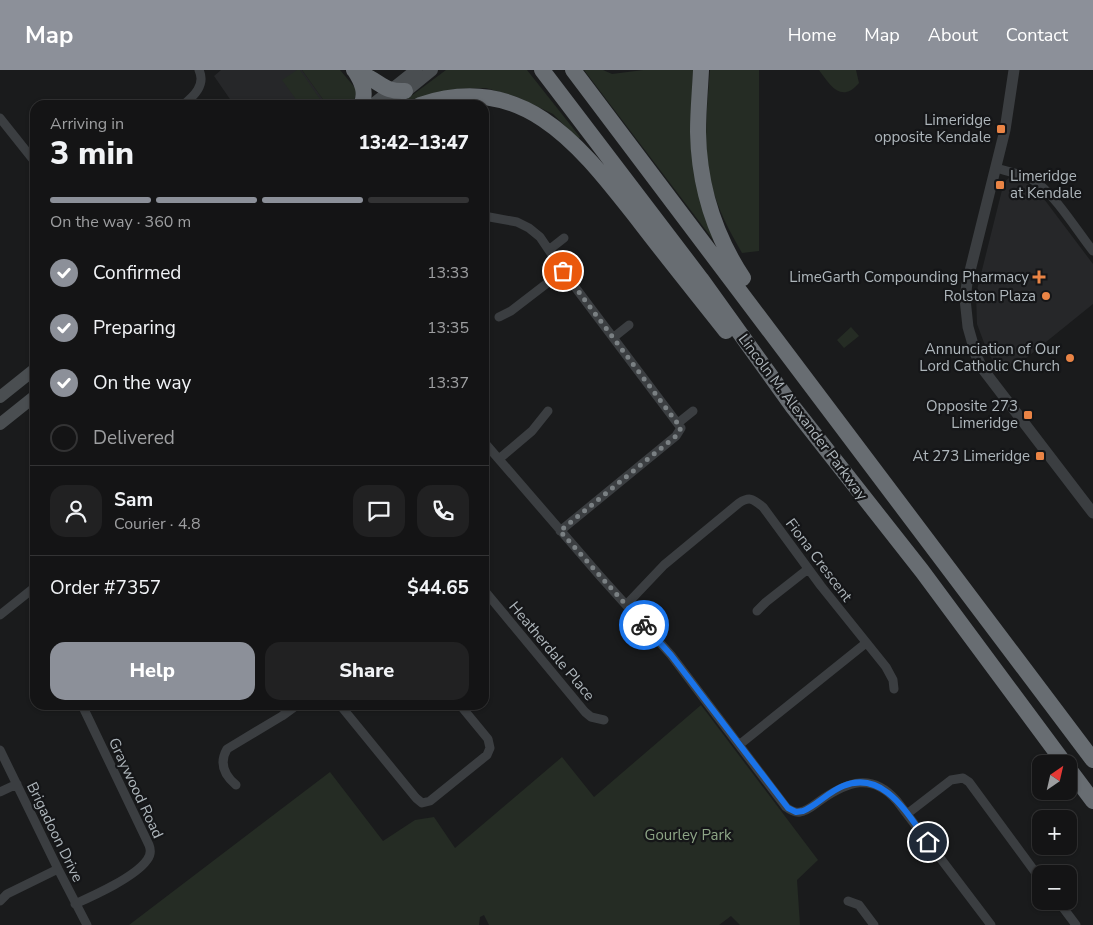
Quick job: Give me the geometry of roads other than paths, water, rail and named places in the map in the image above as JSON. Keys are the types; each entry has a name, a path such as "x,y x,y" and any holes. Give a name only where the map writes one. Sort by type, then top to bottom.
{"highway":[{"name":"Lincoln M. Alexander Parkway","path":"542,70 701,279 793,407 922,570 1058,755"},
{"name":"Lincoln M. Alexander Parkway","path":"573,70 1093,760"},
{"path":"701,70 698,133 706,196 716,228 730,258 772,322 772,334"},
{"path":"354,71 368,76 395,96"},
{"path":"354,71 362,81 365,95 363,100"},
{"path":"435,100 461,94 478,94 502,98 524,105 545,117 567,135 593,163 769,386 793,407"},
{"path":"1078,781 1093,801"}],"main road":[{"path":"395,96 416,70"},
{"path":"395,96 432,70"},
{"path":"0,396 30,372"},
{"path":"0,424 30,400"}],"street":[{"path":"189,100 200,88 201,76 199,70"},
{"path":"1014,70 1008,116 967,282 965,299 968,329 976,355 993,384 1093,513"},
{"path":"0,118 30,156"},
{"path":"996,168 1028,178 1037,183 1048,193 1093,252"},
{"path":"489,217 517,222 529,228 540,237 550,249 563,271 681,428 676,436 560,531"},
{"path":"550,249 564,238"},
{"path":"499,317 511,311 563,271"},
{"path":"614,337 629,325"},
{"path":"499,459 532,432 548,411"},
{"path":"678,423 693,411"},
{"path":"489,448 560,531 671,655 784,805 792,811 803,811 840,788 850,784 872,784 887,791 894,797 991,925"},
{"name":"Fiona Crescent","path":"626,605 664,565 739,502 753,498 763,507 808,569 889,673 893,680 894,689"},
{"path":"756,611 808,569"},
{"path":"0,615 30,591"},
{"name":"Heatherdale Place","path":"489,597 585,712 591,717 604,720"},
{"path":"739,745 866,642"},
{"name":"Graywood Road","path":"76,904 101,892 133,872 146,862 150,852 149,845 84,710"},
{"path":"236,785 228,777 222,765 222,757 227,749 290,710"},
{"path":"344,710 422,803 430,801 487,755 490,748 488,739 464,710"},
{"name":"Brigadoon Drive","path":"0,750 87,925"},
{"path":"907,814 951,780 964,778 969,782 1032,868"},
{"path":"0,792 17,784"},
{"path":"0,901 7,894 58,869"},
{"path":"848,901 859,905 871,924"},
{"path":"1065,910 1076,925"}],"place":[{"name":"Limeridge opposite Kendale","path":"1001,129"},
{"name":"Limeridge at Kendale","path":"1000,185"},
{"name":"LimeGarth Compounding Pharmacy","path":"1039,277"},
{"name":"Rolston Plaza","path":"1046,296"},
{"name":"Annunciation of Our Lord Catholic Church","path":"1070,358"},
{"name":"Opposite 273 Limeridge","path":"1028,415"},
{"name":"At 273 Limeridge","path":"1040,456"}],"park label":[{"name":"Gourley Park","path":"688,835"}]}
